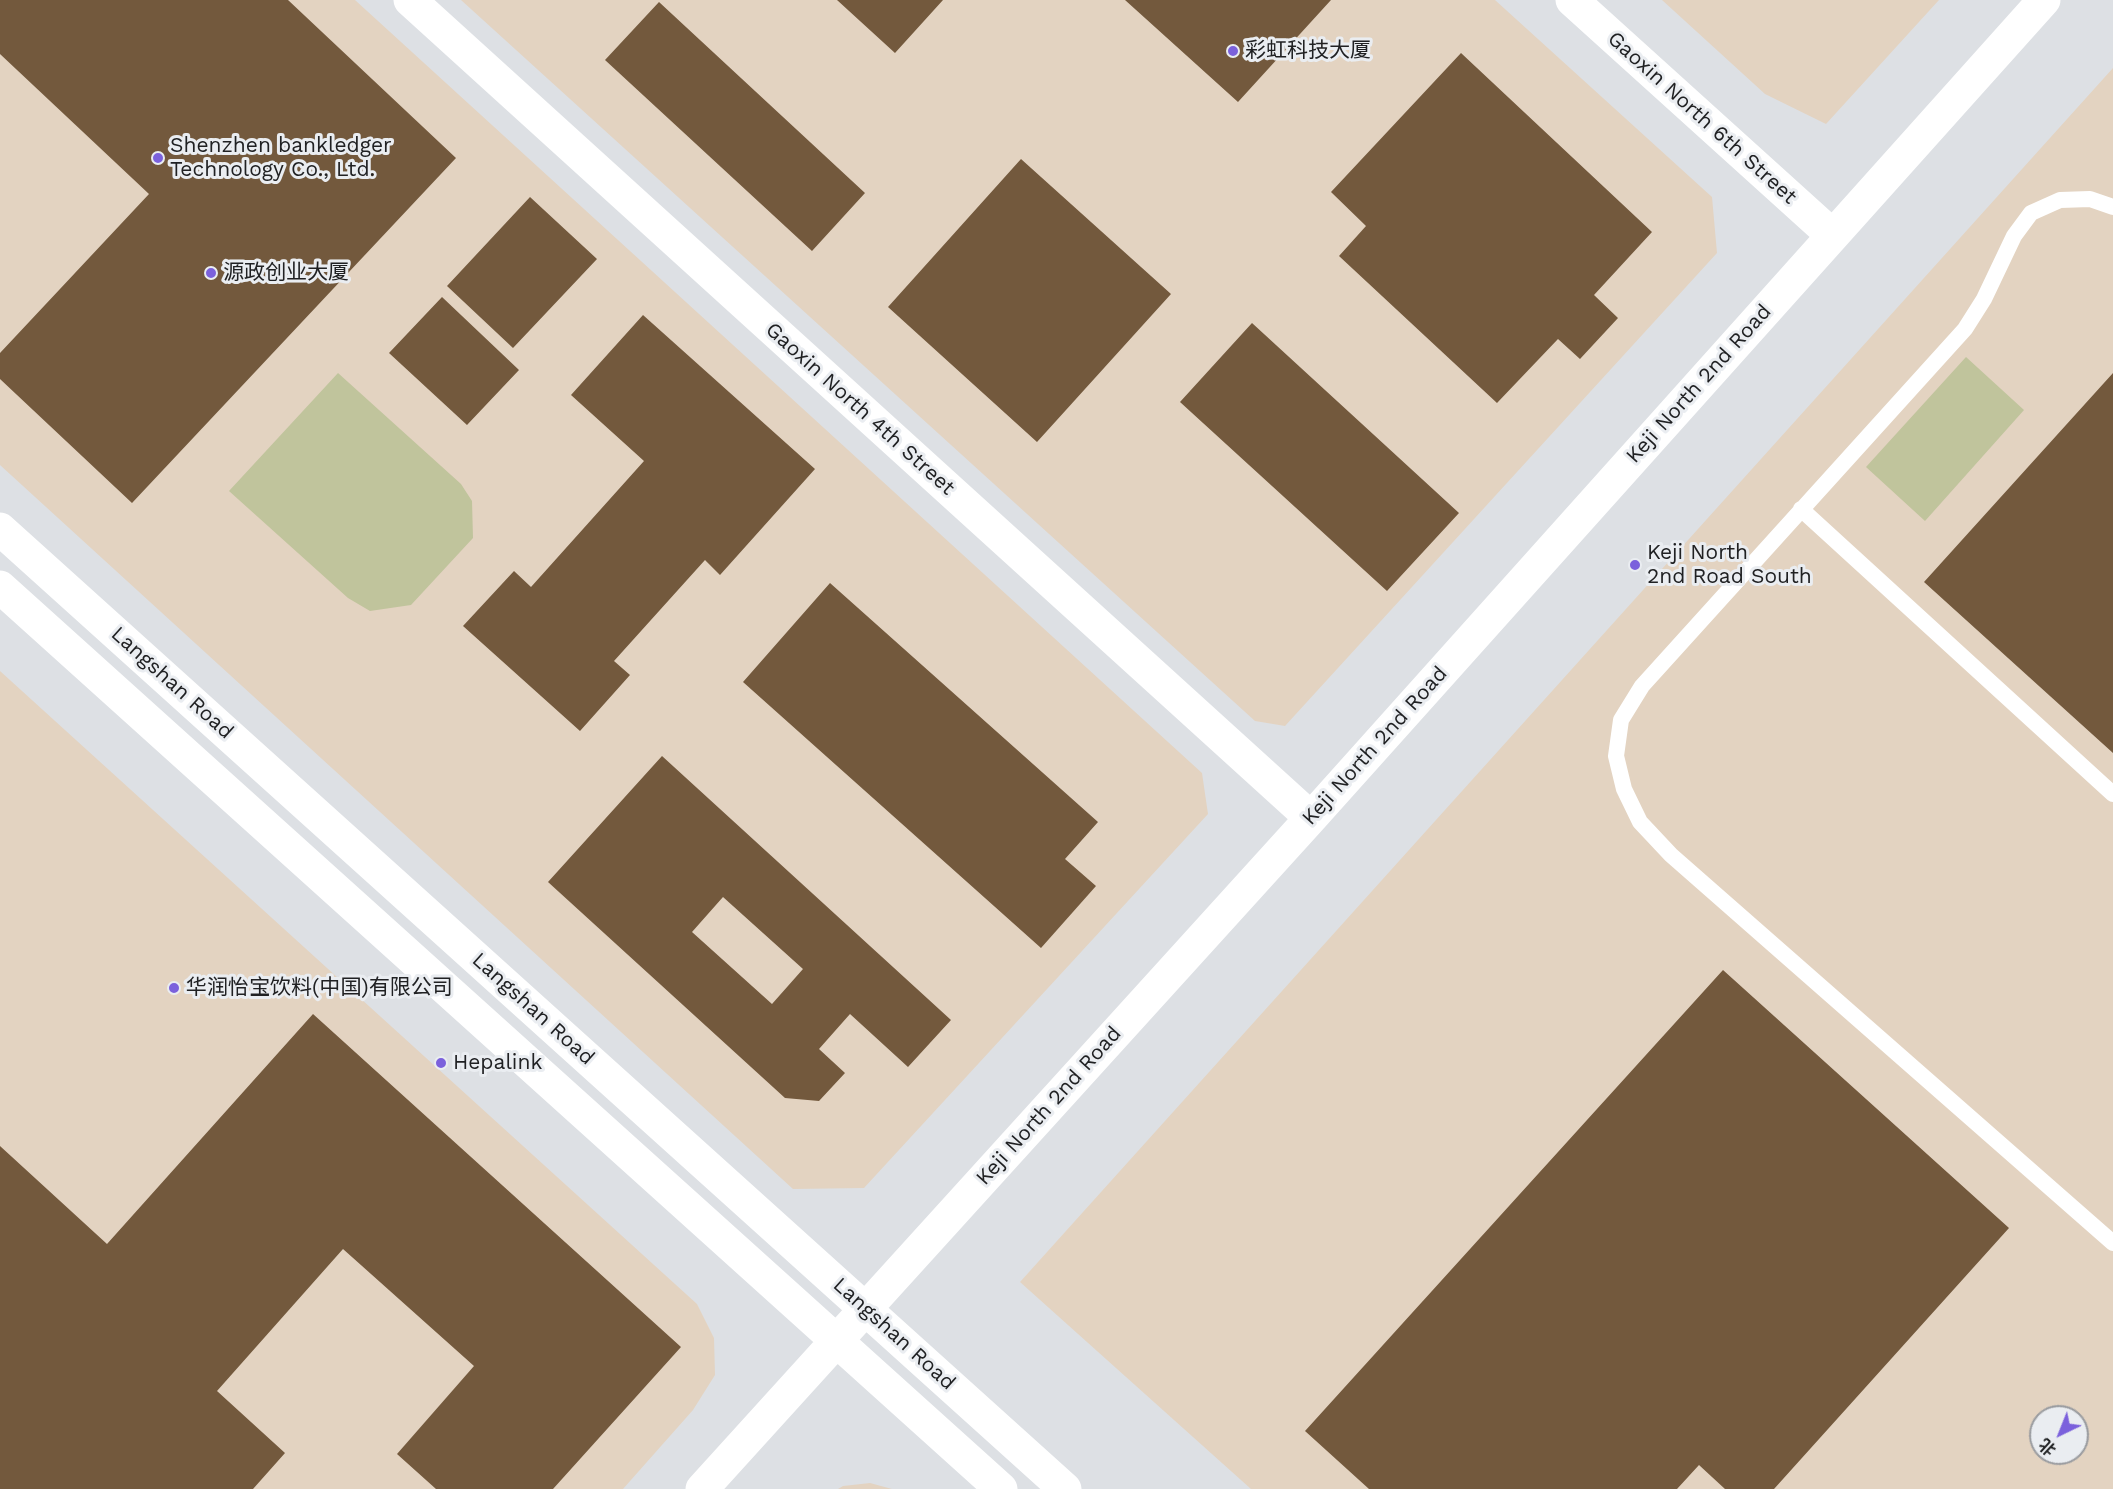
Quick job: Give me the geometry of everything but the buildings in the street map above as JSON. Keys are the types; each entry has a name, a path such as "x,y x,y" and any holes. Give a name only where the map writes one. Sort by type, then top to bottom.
{"street":[{"name":"Gaoxin North 4th Street","path":"410,0 1311,818"},
{"name":"Gaoxin North 6th Street","path":"1572,0 1832,235"},
{"name":"Keji North 2nd Road","path":"702,1489 1311,818 2044,0"},
{"name":"Langshan Road","path":"0,528 1065,1489"},
{"name":"Langshan Road","path":"0,587 1001,1489"}],"lane":[{"path":"2113,207 2090,199 2060,200 2031,213 2014,236 1984,299 1965,329 1642,686 1621,720 1617,756 1624,789 1640,822 1671,855 2113,1243"},
{"path":"1802,509 2113,794"}],"shaded area":[{"path":"0,0 355,0 1202,773 1208,814 864,1188 793,1189 0,465"},
{"path":"461,0 1495,0 1712,197 1717,253 1285,726 1255,721"},
{"path":"1662,0 1939,0 1826,124 1765,94"},
{"path":"2113,68 2113,1489 1251,1489 1020,1282"},
{"name":"华润怡宝饮料(中国)有限公司","path":"0,671 697,1304 714,1338 715,1375 693,1410 623,1489 0,1489"},
{"path":"870,1483 892,1489 838,1489 843,1486"}],"green space":[{"path":"1966,357 2024,410 1925,521 1866,467"},
{"path":"338,373 461,484 472,501 473,538 411,605 370,611 348,598 229,491"}],"place":[{"name":"彩虹科技大厦","path":"1233,51"},
{"name":"Shenzhen bankledger Technology Co., Ltd.","path":"158,158"},
{"name":"源政创业大厦","path":"211,273"},
{"name":"Keji North 2nd Road South","path":"1635,565"},
{"name":"华润怡宝饮料(中国)有限公司","path":"174,988"},
{"name":"Hepalink","path":"441,1063"}]}
